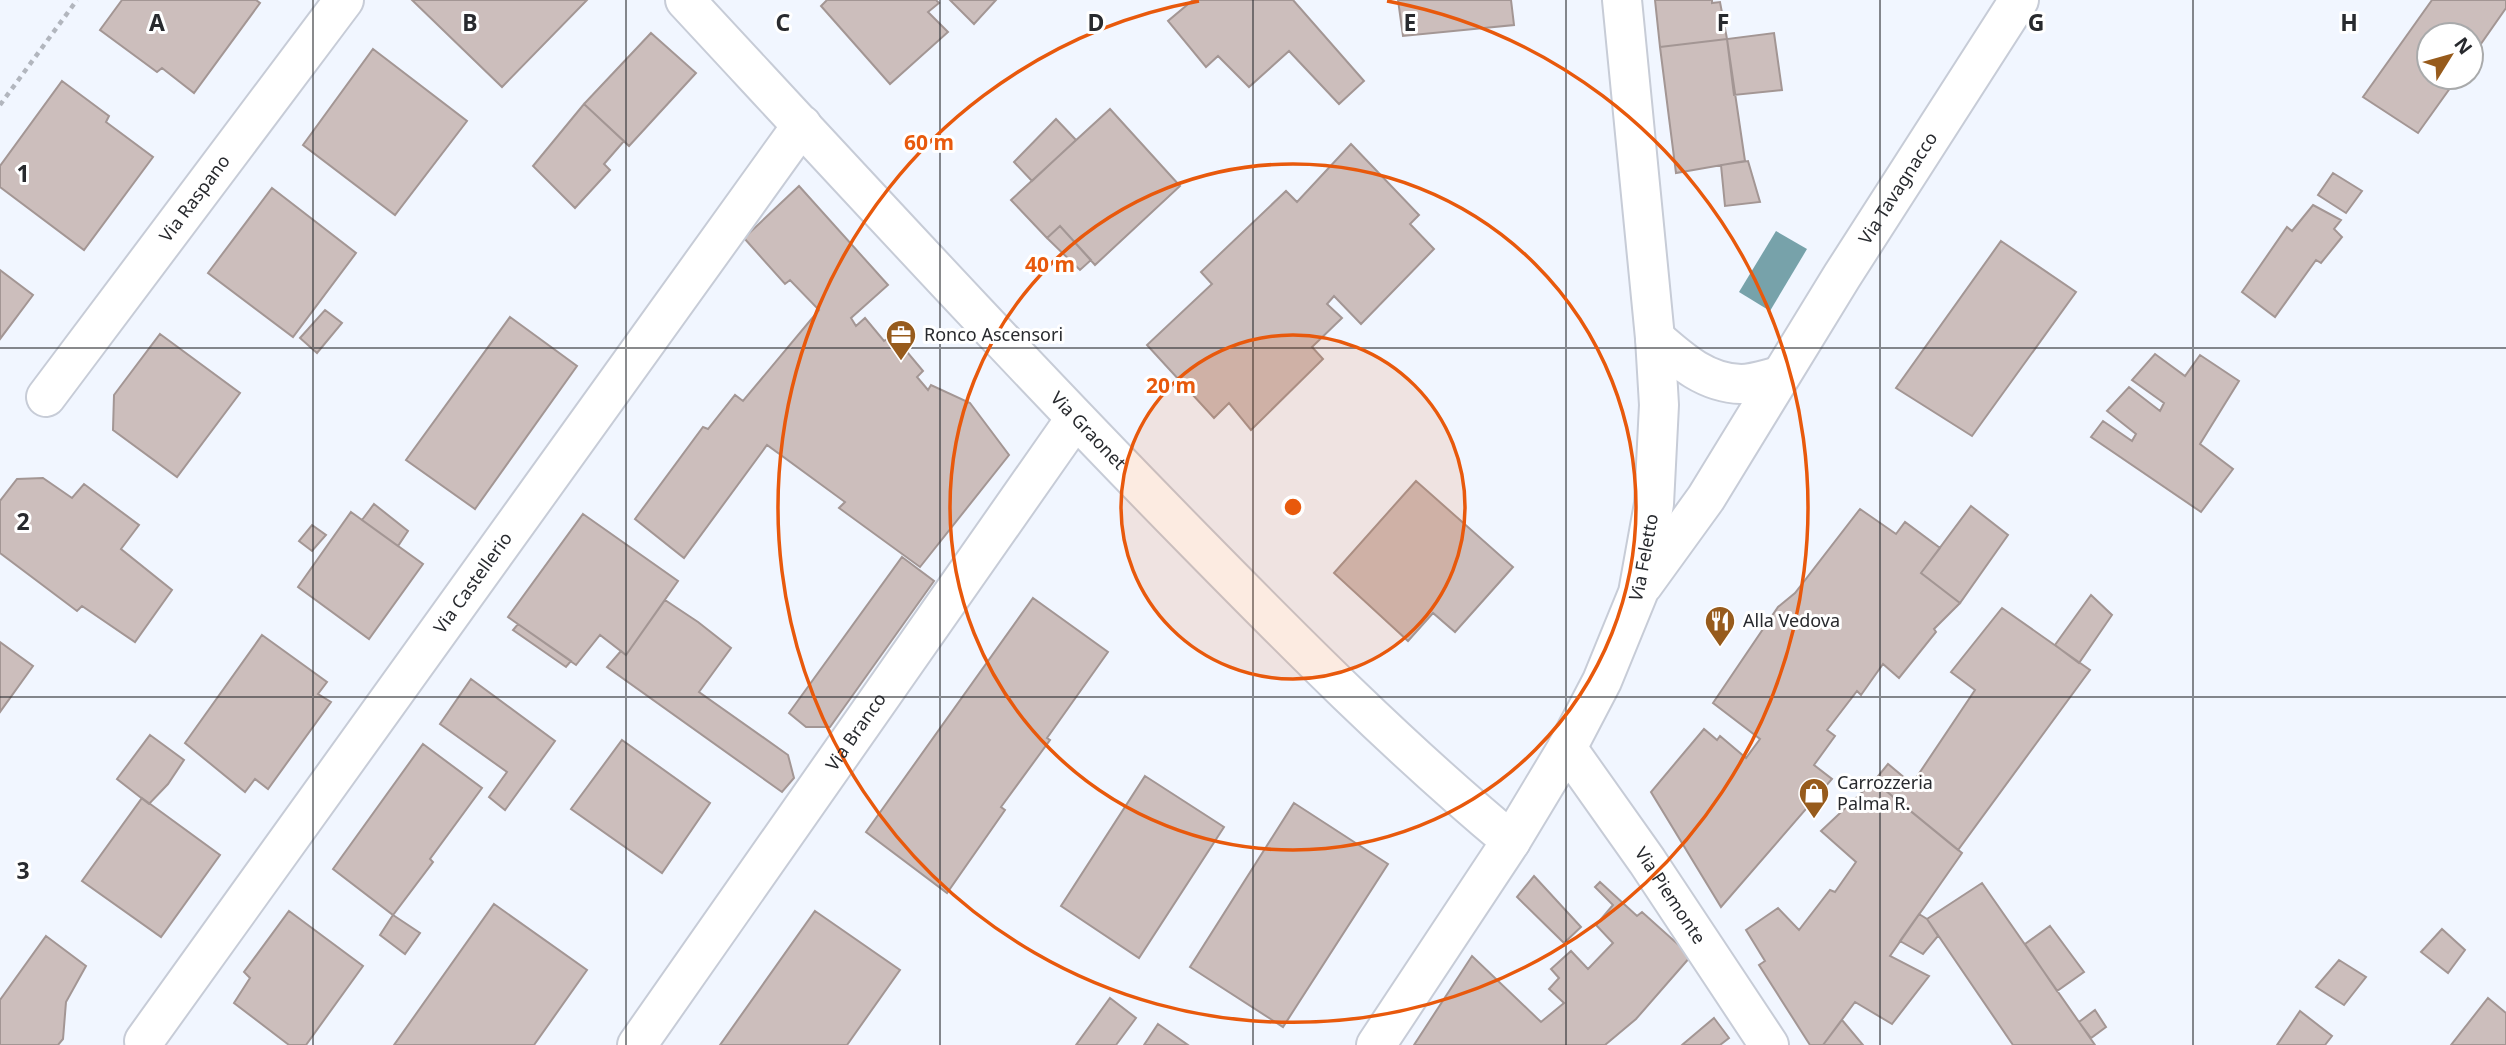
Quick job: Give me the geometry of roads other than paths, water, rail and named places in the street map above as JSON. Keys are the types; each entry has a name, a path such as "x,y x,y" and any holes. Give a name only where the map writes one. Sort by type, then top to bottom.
{"street":[{"name":"Via Raspano","path":"46,397 345,0"},
{"name":"Via Graonet","path":"685,0 1075,419 1325,674 1440,782 1511,841"},
{"name":"Via Feletto","path":"1376,1045 1511,841 1567,748 1602,681 1638,593 1654,505 1659,405 1655,338 1622,0"},
{"name":"Via Tavagnacco","path":"1638,593 1706,498 1780,376 2019,0"},
{"name":"Via Castellerio","path":"144,1041 802,125"},
{"path":"1655,338 1684,364 1711,379 1742,384 1780,376"},
{"name":"Via Branco","path":"636,1045 1075,419"},
{"name":"Via Piemonte","path":"1567,748 1647,861 1769,1045"}],"water":[{"path":"1776,231 1807,249 1770,311 1739,292"}],"place":[{"name":"Ronco Ascensori","path":"901,362"},
{"name":"Alla Vedova","path":"1720,648"},
{"name":"Carrozzeria Palma R.","path":"1814,820"}]}
